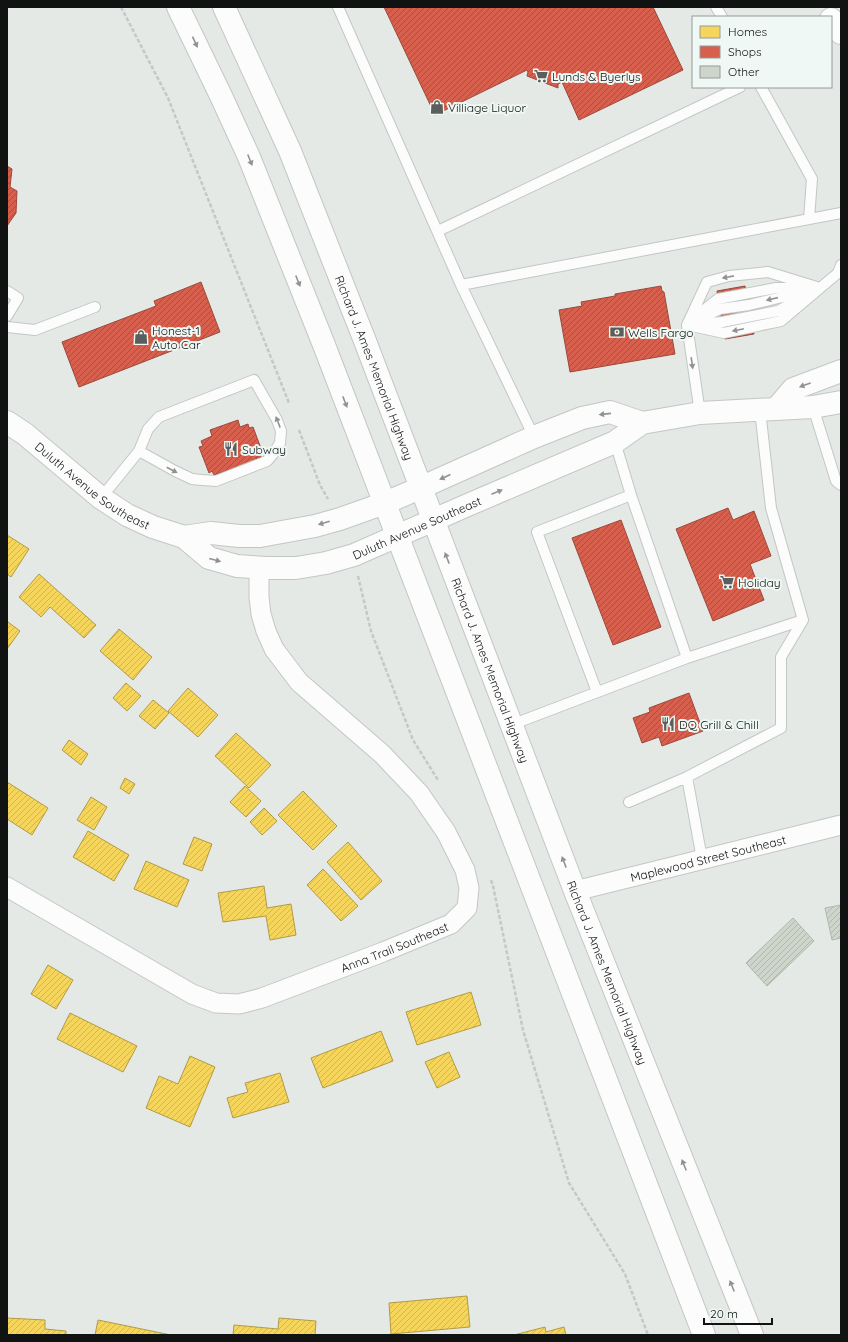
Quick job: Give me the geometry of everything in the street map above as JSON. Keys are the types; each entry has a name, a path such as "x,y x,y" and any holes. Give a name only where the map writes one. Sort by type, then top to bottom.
{"main road":[{"path":"178,7 249,158 397,536 704,1335"},
{"name":"Richard J. Ames Memorial Highway","path":"224,7 290,151 362,334 575,891 752,1335"},
{"path":"822,7 828,16"},
{"path":"768,410 793,389 841,371"},
{"name":"Duluth Avenue Southeast","path":"7,422 25,434 101,498 127,515 153,527 184,537 209,558 238,566 259,568 296,568 326,563 354,555 575,458 615,442 642,423 700,414 814,407 841,402"},
{"name":"Duluth Avenue Southeast","path":"184,537 211,534 260,536 315,526 340,519 384,503 534,437 582,418 610,412 642,423"}],"street":[{"name":"Anna Trail Southeast","path":"7,887 192,994 216,1003 239,1004 262,998 383,952 451,924 467,908 469,888 465,870 446,832 420,793 382,754 299,682 274,648 266,631 261,614 259,597 259,568"},
{"name":"Maplewood Street Southeast","path":"575,891 841,825"}],"lane":[{"path":"338,7 461,285 534,437"},
{"path":"716,7 721,16"},
{"path":"438,231 738,88"},
{"path":"762,88 812,179 809,219"},
{"path":"461,285 809,219 840,216"},
{"path":"687,325 724,333 781,321 838,273 841,265"},
{"path":"700,414 687,325 707,282 729,276 768,272 820,288"},
{"path":"687,325 720,309 748,305 820,288"},
{"path":"7,291 18,298 7,316"},
{"path":"7,327 35,330 95,307"},
{"path":"101,498 139,450 148,429 159,417 254,380 275,415 281,431 280,443 267,461 216,481 192,479 139,450"},
{"path":"814,407 836,481 841,485"},
{"path":"629,802 686,777 782,728 781,657 804,620 771,508 768,410"},
{"path":"615,442 631,495 687,658"},
{"path":"597,692 537,532 631,495"},
{"path":"511,725 687,658 804,620"},
{"path":"686,777 702,859"}],"path":[{"path":"121,7 168,98 289,406"},
{"path":"298,427 320,485 340,519"},
{"path":"354,555 371,631 413,740 441,785"},
{"path":"490,879 493,886 523,1030 569,1183 626,1274 648,1335"}],"building: Homes":[{"path":"7,535 29,549 11,577 7,574"},
{"path":"39,574 96,625 84,638 50,607 41,617 19,597"},
{"path":"8,622 20,631 7,649 7,623"},
{"path":"119,629 152,657 133,680 100,651"},
{"path":"126,683 141,696 127,711 113,698"},
{"path":"188,688 218,715 198,737 168,711"},
{"path":"153,700 169,713 155,729 139,716"},
{"path":"236,733 271,765 249,788 215,756"},
{"path":"69,740 88,754 81,765 62,750"},
{"path":"125,778 135,784 129,794 120,788"},
{"path":"7,782 48,808 32,835 7,819"},
{"path":"245,786 261,801 246,817 230,802"},
{"path":"303,791 337,826 313,850 278,815"},
{"path":"91,797 107,807 94,830 77,820"},
{"path":"264,808 277,821 262,835 250,822"},
{"path":"88,831 129,855 114,881 73,857"},
{"path":"194,837 212,844 202,871 183,864"},
{"path":"348,842 382,881 361,900 327,862"},
{"path":"146,861 189,880 177,907 134,889"},
{"path":"323,869 358,906 341,921 307,885"},
{"path":"264,886 267,908 291,904 296,935 270,940 266,916 223,922 218,893"},
{"path":"48,965 73,980 56,1009 31,994"},
{"path":"471,992 481,1025 417,1045 406,1012"},
{"path":"70,1013 137,1046 123,1072 57,1039"},
{"path":"381,1031 393,1061 323,1088 311,1058"},
{"path":"449,1052 460,1077 437,1088 425,1062"},
{"path":"190,1056 215,1067 190,1127 146,1108 159,1076 178,1084"},
{"path":"280,1073 289,1102 233,1118 227,1098 248,1092 245,1083"},
{"path":"467,1296 470,1327 391,1334 389,1303"},
{"path":"7,1318 45,1320 45,1329 66,1331 66,1335 7,1335"},
{"path":"279,1318 316,1321 315,1335 233,1335 234,1325 278,1329"},
{"path":"98,1320 171,1335 95,1335"},
{"path":"545,1327 546,1332 564,1327 566,1335 514,1335"}],"building: Shops":[{"path":"384,7 653,7 683,70 579,120 562,82 558,84 558,88 527,76 527,70 435,115"},
{"path":"7,166 12,169 10,187 17,191 16,213 7,226"},
{"name":"Honest-1 Auto Car","path":"201,282 220,332 79,387 62,342 156,306 154,301"},
{"name":"Wells Fargo","path":"661,286 662,291 664,292 675,354 570,372 559,310 582,306 581,302 615,296 615,294"},
{"path":"745,286 754,334 725,339 717,291"},
{"name":"Subway","path":"238,420 240,427 248,424 249,428 253,427 262,451 259,452 261,457 252,460 253,462 214,475 212,471 209,473 199,447 203,446 201,441 212,436 210,430"},
{"name":"Holiday","path":"728,508 733,520 754,511 771,556 750,564 764,600 713,621 676,529"},
{"path":"621,520 661,627 613,645 572,538"},
{"name":"DQ Grill & Chill","path":"689,693 703,731 662,746 659,737 642,743 633,718 650,712 649,708"}],"building: Other":[{"path":"841,905 841,938 832,940 825,908"},
{"path":"793,918 814,941 767,986 746,963"}],"place":[{"name":"Lunds & Byerlys","path":"541,76"},
{"name":"Villiage Liquor","path":"437,107"},
{"name":"Wells Fargo","path":"617,332"},
{"name":"Honest-1 Auto Car","path":"141,337"},
{"name":"Subway","path":"231,449"},
{"name":"Holiday","path":"727,582"},
{"name":"DQ Grill & Chill","path":"668,724"}]}
